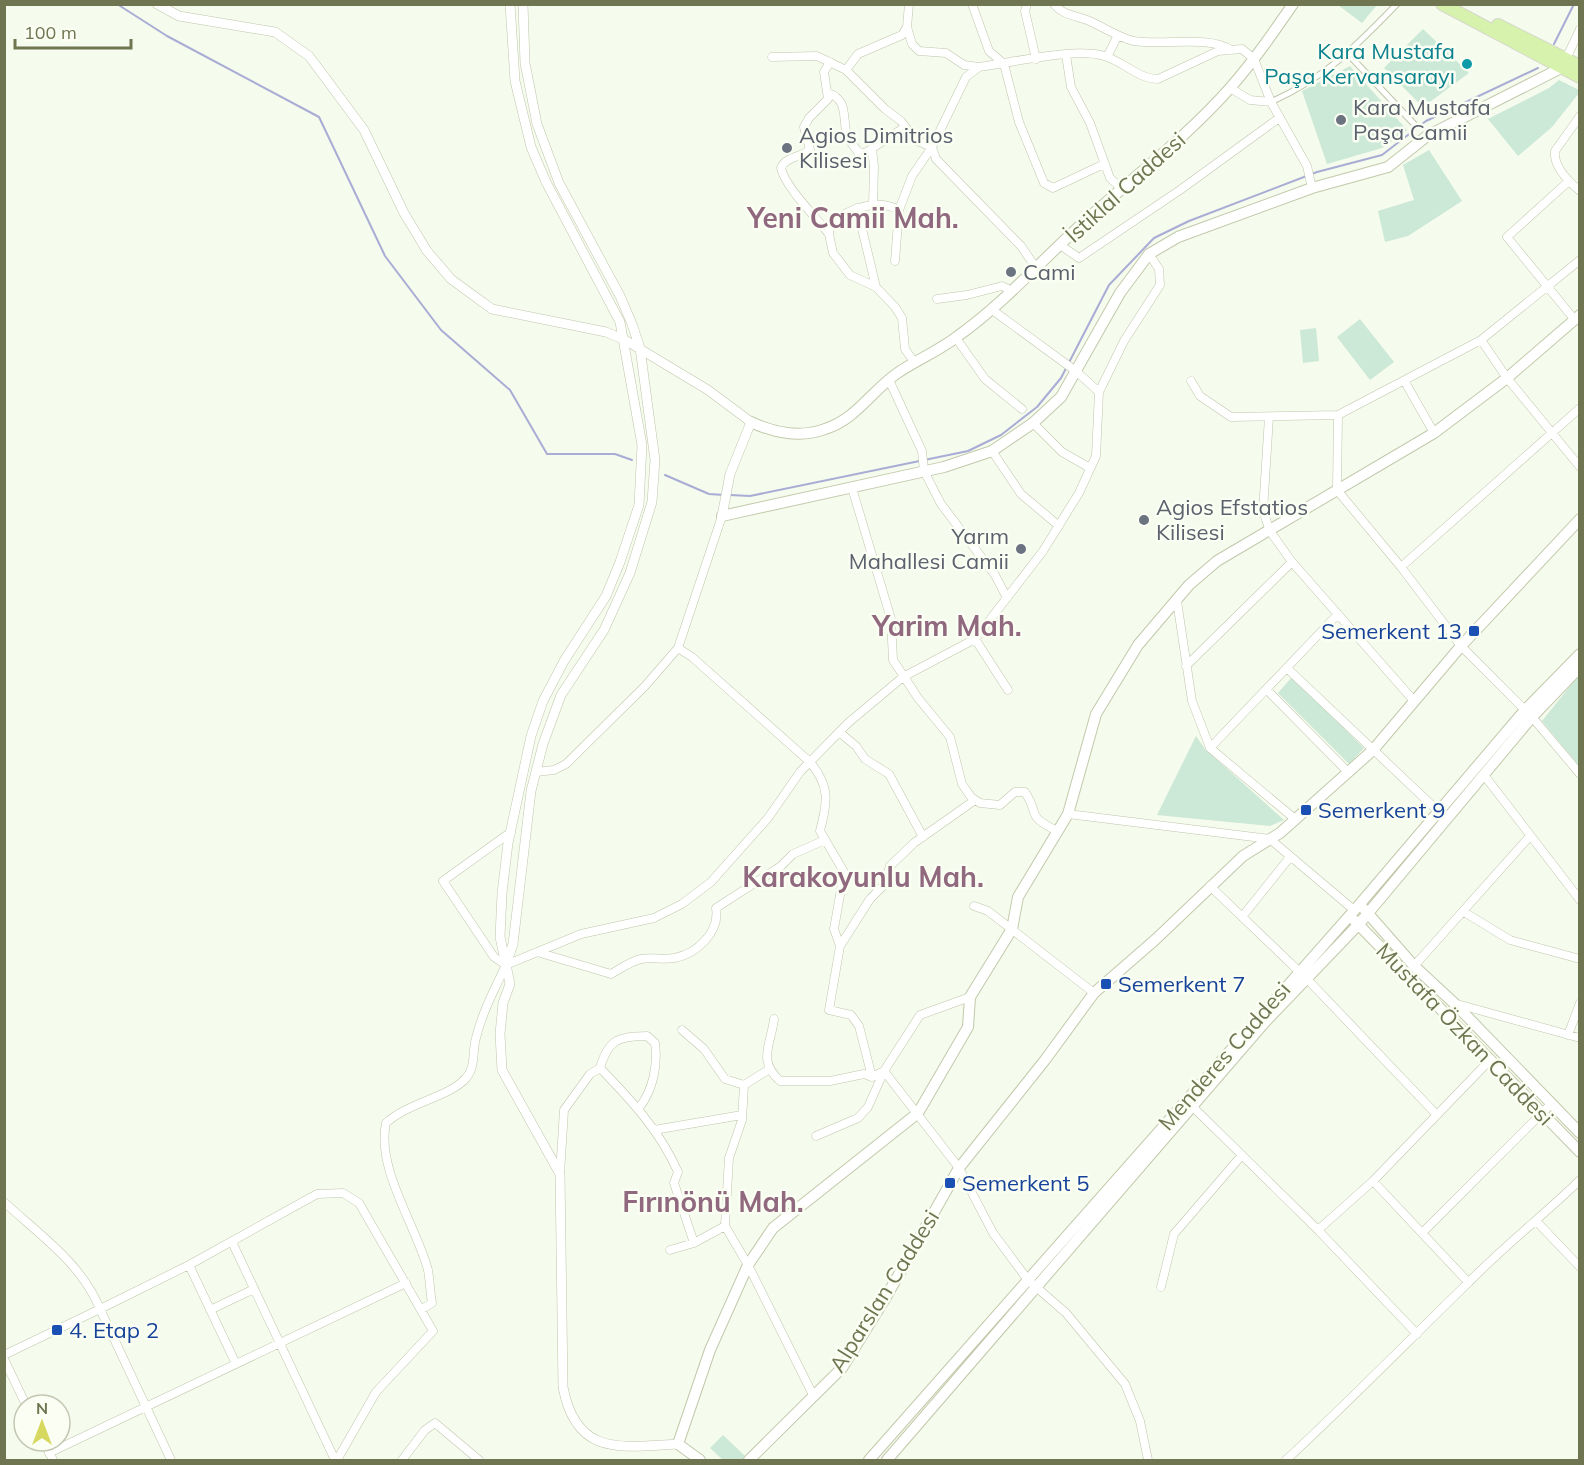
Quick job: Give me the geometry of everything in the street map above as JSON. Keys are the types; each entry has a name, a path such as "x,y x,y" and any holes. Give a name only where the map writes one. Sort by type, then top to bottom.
{"main road":[{"name":"İstiklal Caddesi","path":"751,422 769,430 809,434 818,432 844,421 858,411 889,380 914,362 956,338 1012,291 1120,188 1168,149 1230,88 1254,59 1293,4"},
{"path":"1442,4 1564,64 1580,66"},
{"path":"1458,4 1564,64 1580,77"},
{"path":"722,516 944,467 992,451 1033,423 1061,398 1072,369 1120,292 1149,254 1178,237 1311,184 1388,166 1427,136 1551,75 1564,64"},
{"path":"700,1461 678,1444 710,1350 748,1265 773,1228 918,1113 968,1027 970,998 1012,929 1018,897 1068,814 1096,714 1138,645 1190,585 1217,561 1434,433 1507,378 1577,317"},
{"name":"Alparslan Caddesi","path":"749,1461 842,1368 886,1297 959,1168 1045,1060 1094,993 1156,939 1243,856 1270,839 1295,819 1373,750 1461,646 1580,519"},
{"name":"Menderes Caddesi","path":"887,1461 1193,1107 1354,910 1580,654"},
{"name":"Menderes Caddesi","path":"869,1461 1302,974 1359,924 1484,775 1529,713 1580,667"},
{"name":"Mustafa Özkan Caddesi","path":"1354,910 1368,913 1414,966 1455,1004 1580,1134"},
{"name":"Mustafa Özkan Caddesi","path":"1354,910 1359,924 1580,1152"}],"street":[{"path":"157,4 179,16 275,32 309,56 364,130 404,213 428,251 451,279 492,309 606,332 625,340 708,390 751,422 727,488 722,516 678,648 645,687 566,764 554,770 536,772"},
{"path":"510,4 515,81 531,147 546,182 620,322 642,445 639,505 606,596 564,661 543,701 531,736 511,832 502,893 500,937 510,984 504,1003 500,1034 502,1070 560,1174"},
{"path":"422,1309 432,1303 428,1271 388,1166 383,1136 386,1123 408,1106 451,1089 467,1077 474,1061 476,1038 513,944 531,791 543,744 561,695 618,604 652,502 655,441 640,348 620,296 560,183 537,124 528,89 523,4"},
{"path":"909,4 907,27 912,44 919,51 946,53 964,65 979,67 1082,53 1107,57 1148,79 1158,79 1218,51 1242,49 1254,59 1271,102 1306,166 1311,184"},
{"path":"972,4 989,51 1004,64 1019,122 1044,183 1053,188 1104,164"},
{"path":"1027,4 1025,11 1036,59"},
{"path":"1054,4 1069,15 1104,27 1118,37 1169,44 1222,43 1231,50"},
{"path":"1230,88 1250,100 1271,102 1318,78 1348,54 1397,4"},
{"path":"846,70 858,54 871,46 893,40 902,35 907,27"},
{"path":"1564,64 1580,29"},
{"path":"1107,57 1118,37"},
{"path":"1348,54 1415,126"},
{"path":"1066,55 1071,87 1090,123 1110,178 1120,188"},
{"path":"772,57 817,56 846,70 905,127 915,140 932,147 936,159 1021,246 1036,268"},
{"path":"829,234 797,197 783,176 782,168 789,159 804,155 810,150 804,126 828,99 824,72 830,62"},
{"path":"895,261 899,210 912,176 932,147 934,136 966,77 979,67"},
{"path":"828,93 836,96 843,103 848,136 858,152 865,153 905,127"},
{"path":"1580,116 1555,151 1554,158 1569,181 1580,191"},
{"path":"1060,244 1079,258 1180,190 1279,118"},
{"path":"872,149 873,206"},
{"path":"1569,181 1507,237 1577,317"},
{"path":"899,210 888,204 857,208 841,215 830,224 829,234 832,253 850,275 876,287 902,318 904,349 914,362"},
{"path":"857,208 876,287"},
{"path":"506,965 580,934 654,918 682,904 711,882 768,818 810,762 839,732 903,677 975,639 1059,526 1079,493 1096,456 1099,392 1124,342 1160,285 1159,269 1149,254"},
{"path":"1191,381 1200,396 1231,417 1338,415 1405,382 1480,340 1580,260"},
{"path":"937,299 967,295 1002,286 1012,291"},
{"path":"991,309 1099,392"},
{"path":"956,338 985,380 1022,409"},
{"path":"1480,340 1507,378 1580,467"},
{"path":"889,380 922,452 924,471 941,504 995,575 1007,598"},
{"path":"1405,382 1434,433"},
{"path":"1401,567 1580,408"},
{"path":"1338,415 1337,490 1401,567 1461,646 1529,713 1580,774"},
{"path":"1269,417 1263,512 1270,531 1292,562 1414,701"},
{"path":"1033,423 1062,452 1090,468"},
{"path":"992,451 1021,494 1059,526"},
{"path":"852,488 891,619 893,660 903,677 950,737 962,784 980,804 1000,805 1015,792 1025,792 1032,801 1032,813 1039,822 1057,831"},
{"path":"1186,666 1292,562"},
{"path":"1177,601 1192,701 1210,748 1295,819"},
{"path":"1210,748 1268,691 1338,614"},
{"path":"975,639 1008,690"},
{"path":"678,648 692,657 810,762 823,778 826,811 820,831 844,872 834,929 840,946"},
{"path":"1288,669 1439,812"},
{"path":"1268,691 1348,772"},
{"path":"839,732 856,746 865,759 889,774 923,837"},
{"path":"1484,775 1580,900"},
{"path":"872,1077 859,1026 851,1015 829,1010 840,946 870,899 884,885 890,866 923,837 975,800"},
{"path":"1068,814 1270,839 1354,910"},
{"path":"506,965 494,957 443,881 511,832"},
{"path":"1414,966 1530,836"},
{"path":"537,952 611,974 639,959 675,958 689,953 702,944 714,927 717,919 716,908 782,866 793,854 825,840"},
{"path":"1242,916 1290,857"},
{"path":"1210,886 1302,974 1437,1115"},
{"path":"974,906 988,910 1094,993"},
{"path":"1464,912 1510,940 1580,959"},
{"path":"816,1136 858,1118 868,1107 884,1071 920,1015 970,998"},
{"path":"1568,1035 1580,1003"},
{"path":"1455,1004 1580,1038"},
{"path":"774,1019 766,1054 768,1070 780,1081 830,1082 864,1074 872,1077 884,1071"},
{"path":"682,1030 704,1049 726,1079 744,1085"},
{"path":"639,1108 650,1095 657,1058 655,1043 647,1036 618,1039 604,1052 600,1068 590,1074 564,1110 560,1174 563,1387 567,1410 597,1442 618,1447 678,1444"},
{"path":"1318,1230 1373,1181 1491,1059"},
{"path":"600,1068 639,1108 678,1172 674,1183 694,1243"},
{"path":"744,1085 768,1070"},
{"path":"884,1071 959,1168 993,1233 1028,1280 1066,1313 1125,1384 1140,1421 1148,1461"},
{"path":"744,1085 742,1115 729,1158 725,1226 748,1265 813,1395"},
{"path":"1423,1232 1551,1104"},
{"path":"1193,1107 1318,1230 1417,1334"},
{"path":"654,1130 742,1115"},
{"path":"1161,1287 1174,1234 1242,1155"},
{"path":"1286,1461 1468,1282 1537,1222 1580,1180"},
{"path":"1373,1181 1468,1282"},
{"path":"20,1393 4,1357 189,1265 317,1194 343,1193 365,1210 433,1331 376,1392 336,1461"},
{"path":"4,1202 84,1279 171,1461"},
{"path":"1537,1222 1580,1267"},
{"path":"670,1250 694,1243 725,1226"},
{"path":"232,1242 336,1461"},
{"path":"189,1265 236,1364"},
{"path":"51,1457 147,1407 406,1283"},
{"path":"210,1310 254,1289"},
{"path":"402,1461 425,1430 435,1423 479,1461"}],"green space":[{"path":"1338,5 1377,5 1362,23"},
{"path":"1423,29 1469,73 1423,107 1384,68"},
{"path":"1350,66 1407,130 1382,148 1327,164 1302,91"},
{"path":"1559,80 1579,90 1579,93 1552,127 1518,156 1488,119 1549,88"},
{"path":"1429,150 1462,201 1408,236 1385,242 1378,211 1414,200 1403,165"},
{"path":"1360,319 1394,362 1370,380 1337,337"},
{"path":"1316,328 1319,361 1303,363 1300,330"},
{"path":"1579,675 1579,766 1542,721"},
{"path":"1292,677 1364,748 1349,764 1278,693"},
{"path":"1196,736 1205,749 1284,820 1270,826 1157,815"},
{"path":"723,1435 746,1457 742,1460 723,1460 710,1448"}],"waterway":[{"path":"117,4 167,36 319,117 385,256 441,330 510,390 547,454 615,454 632,460"},
{"path":"1554,44 1574,4"},
{"path":"730,495 750,496 968,451 1001,435 1037,407 1061,378 1109,285 1154,238 1189,221 1317,172 1382,155 1426,121 1538,68"},
{"path":"665,475 709,494 724,495"}],"place":[{"name":"Kara Mustafa Paşa Kervansarayı","path":"1467,64"},
{"name":"Kara Mustafa Paşa Camii","path":"1341,120"},
{"name":"Agios Dimitrios Kilisesi","path":"787,148"},
{"name":"Cami","path":"1011,272"},
{"name":"Agios Efstatios Kilisesi","path":"1144,520"},
{"name":"Yarım Mahallesi Camii","path":"1021,549"},
{"name":"Semerkent 13","path":"1474,631"},
{"name":"Semerkent 9","path":"1306,810"},
{"name":"Semerkent 7","path":"1106,984"},
{"name":"Semerkent 5","path":"950,1183"},
{"name":"4. Etap 2","path":"57,1330"}],"district":[{"name":"Yeni Camii Mah.","path":"853,218"},
{"name":"Yarim Mah.","path":"947,626"},
{"name":"Karakoyunlu Mah.","path":"863,877"},
{"name":"Fırınönü Mah.","path":"713,1202"}]}
